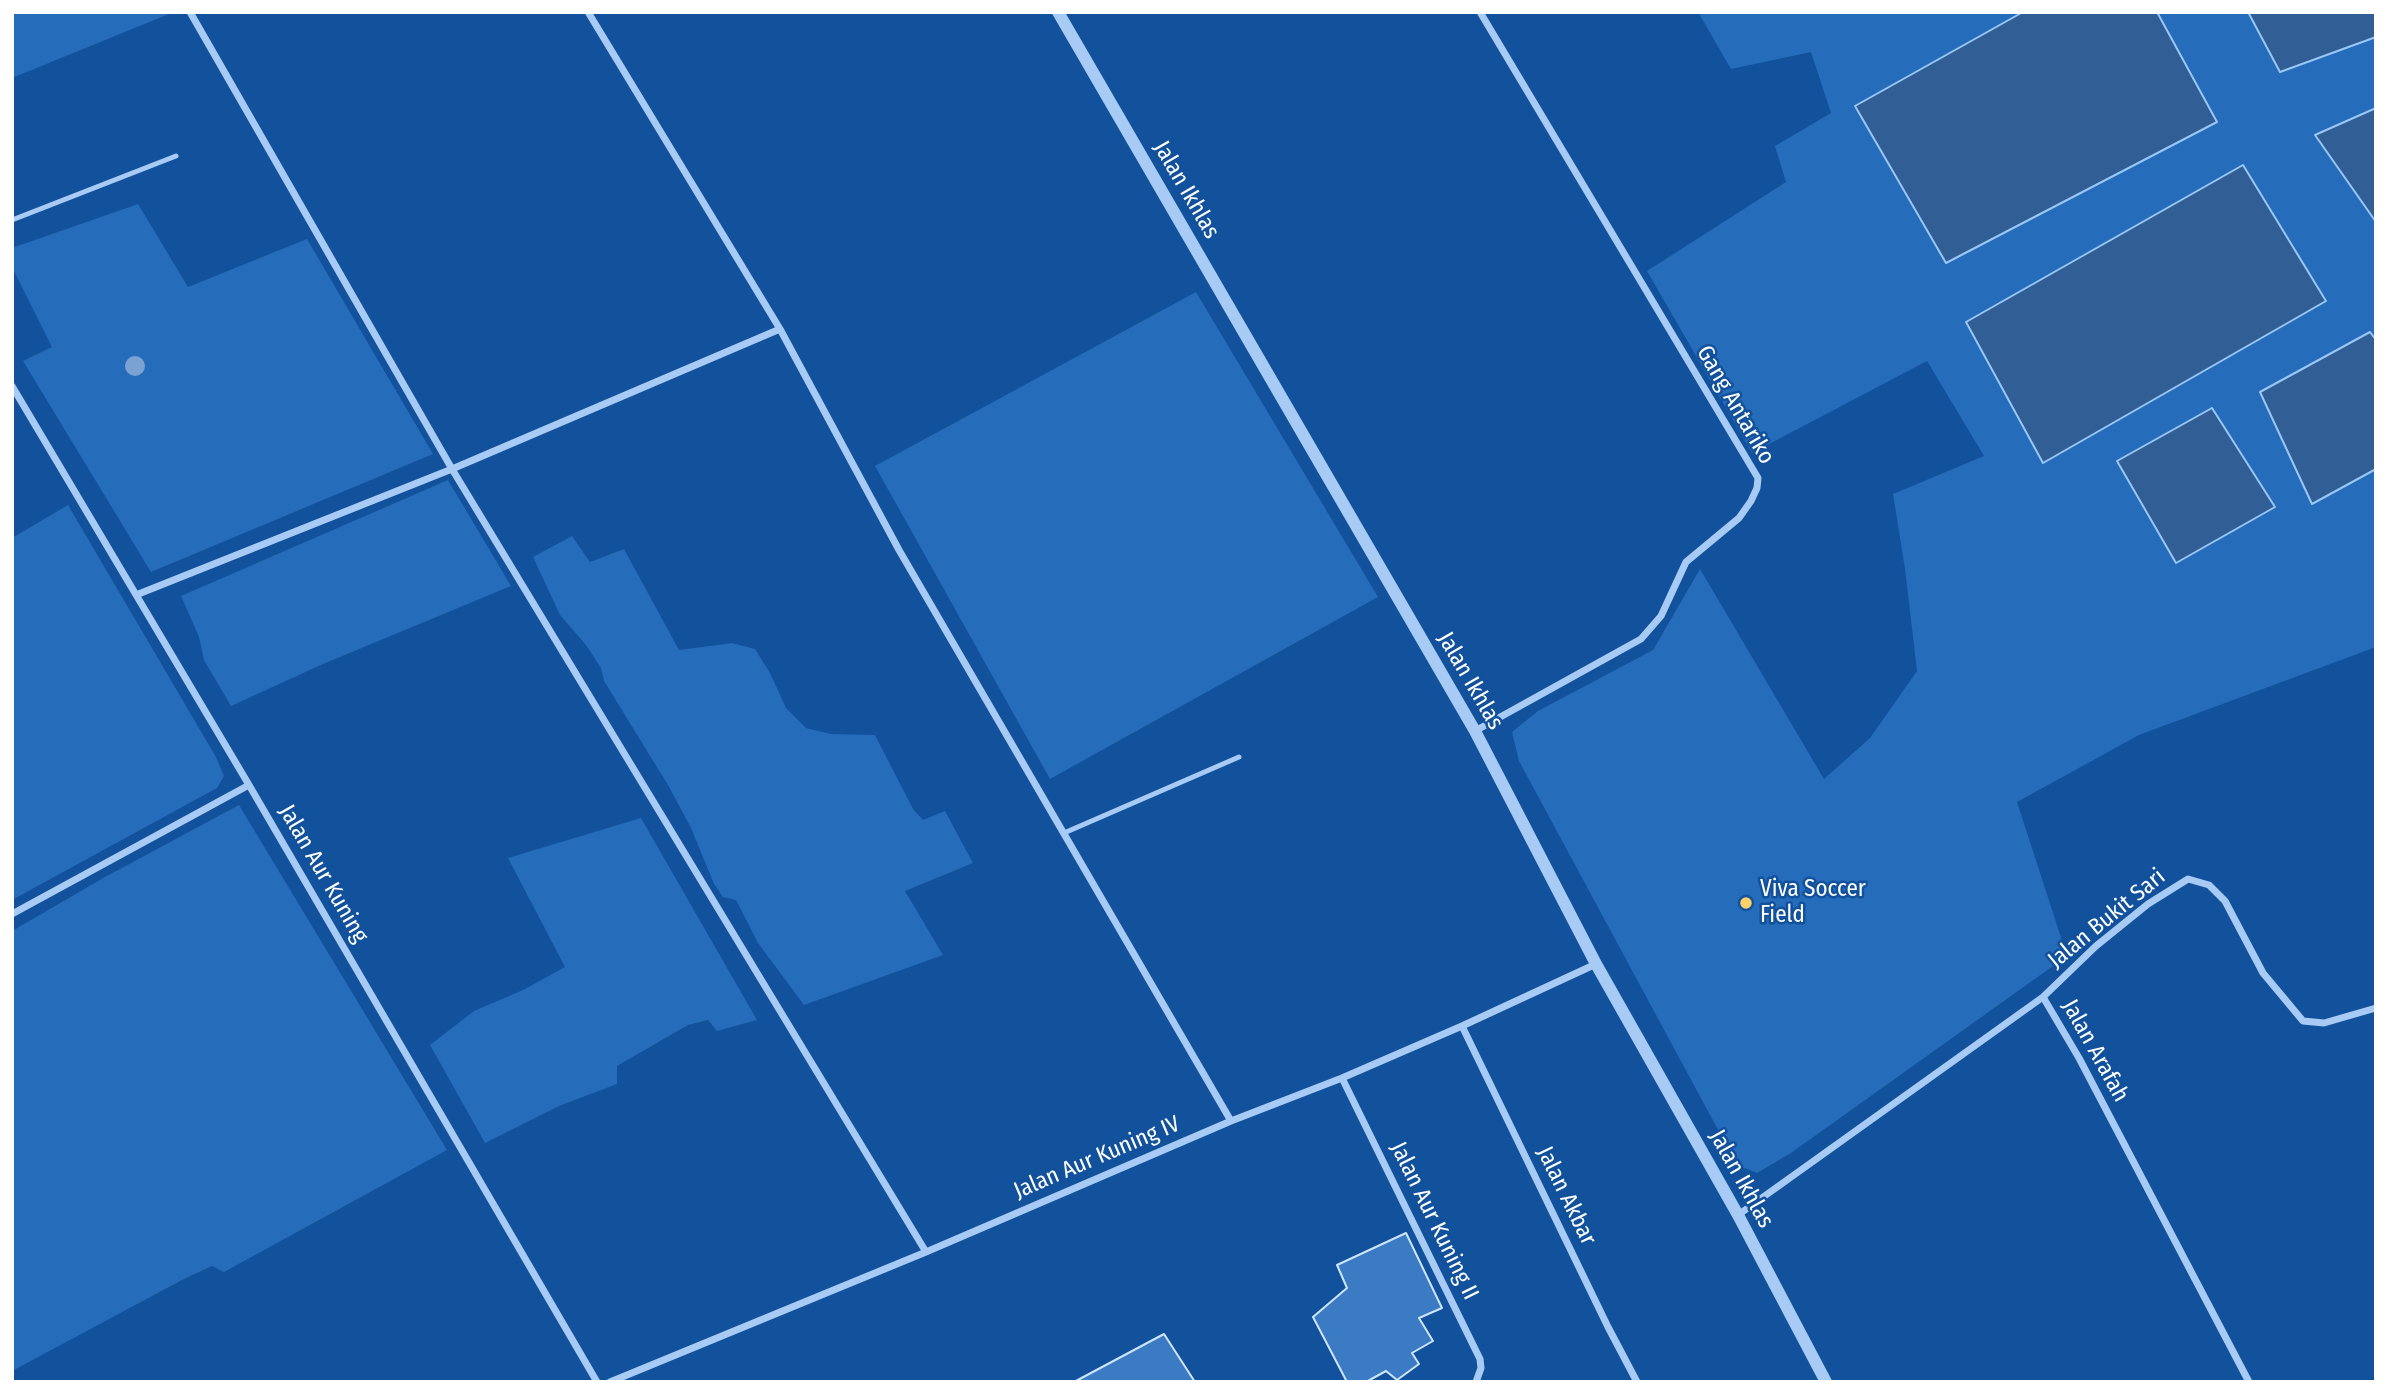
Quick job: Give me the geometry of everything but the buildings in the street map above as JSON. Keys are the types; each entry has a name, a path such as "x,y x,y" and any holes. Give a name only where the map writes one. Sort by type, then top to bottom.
{"street":[{"path":"190,12 452,470 926,1252"},
{"path":"588,12 780,329 899,550 1231,1121"},
{"name":"Jalan Ikhlas","path":"1058,12 1475,731 1596,964 1738,1215 1826,1382"},
{"name":"Gang Antariko","path":"1475,731 1641,639 1661,616 1686,562 1739,518 1751,501 1758,478 1480,12"},
{"path":"136,595 452,470 780,329"},
{"name":"Jalan Aur Kuning","path":"12,386 249,785 597,1382"},
{"path":"12,914 249,785"},
{"name":"Jalan Bukit Sari","path":"2043,997 2096,946 2148,904 2188,879 2208,886 2225,901 2263,973 2303,1021 2324,1023 2376,1008"},
{"name":"Jalan Aur Kuning IV","path":"610,1382 926,1252 1231,1121 1342,1078 1596,964"},
{"name":"Jalan Arafah","path":"1738,1215 2043,997 2079,1058 2249,1382"},
{"name":"Jalan Akbar","path":"1462,1026 1637,1382"},
{"name":"Jalan Aur Kuning II","path":"1342,1078 1480,1359 1482,1368 1476,1382"}],"lane":[{"path":"12,220 176,156"},
{"path":"1064,833 1239,757"}],"shaded area":[{"path":"12,12 174,12 12,78"},
{"path":"1698,12 2376,12 2376,647 2139,735 2017,802 2067,956 1791,1153 1757,1173 1737,1165 1519,761 1512,732 1538,711 1653,650 1700,569 1824,779 1870,738 1917,671 1893,494 1984,456 1927,361 1752,453 1647,271 1786,182 1775,146 1831,113 1811,52 1731,69"},
{"path":"2023,12 2157,12 2217,122 1946,263 1855,106"},
{"path":"2248,12 2376,12 2376,37 2280,72"},
{"path":"2376,108 2376,222 2315,135"},
{"path":"2243,165 2326,301 2043,463 1966,322"},
{"path":"138,204 188,287 307,239 433,454 151,572 23,361 52,347 12,267 12,248"},
{"path":"1196,292 1378,597 1050,779 875,466"},
{"path":"2370,332 2376,340 2376,469 2312,504 2260,392"},
{"path":"2212,408 2275,507 2176,563 2117,461"},
{"path":"448,480 511,586 323,664 231,706 204,660 199,637 181,596"},
{"path":"68,505 216,757 224,776 217,788 12,900 12,538"},
{"path":"572,536 590,562 624,549 679,650 732,643 755,649 770,673 786,708 806,728 831,734 875,735 913,809 923,820 945,811 973,863 905,891 943,955 804,1005 758,943 736,900 723,897 714,884 691,828 668,785 604,681 601,668 586,645 560,615 533,557"},
{"path":"239,805 447,1150 224,1272 212,1266 182,1280 12,1371 12,931"},
{"path":"641,818 757,1020 717,1031 708,1020 688,1025 617,1066 617,1084 559,1106 485,1143 430,1045 474,1011 523,990 565,967 508,858"}],"place":[{"name":"Viva Soccer Field","path":"1746,903"}]}
